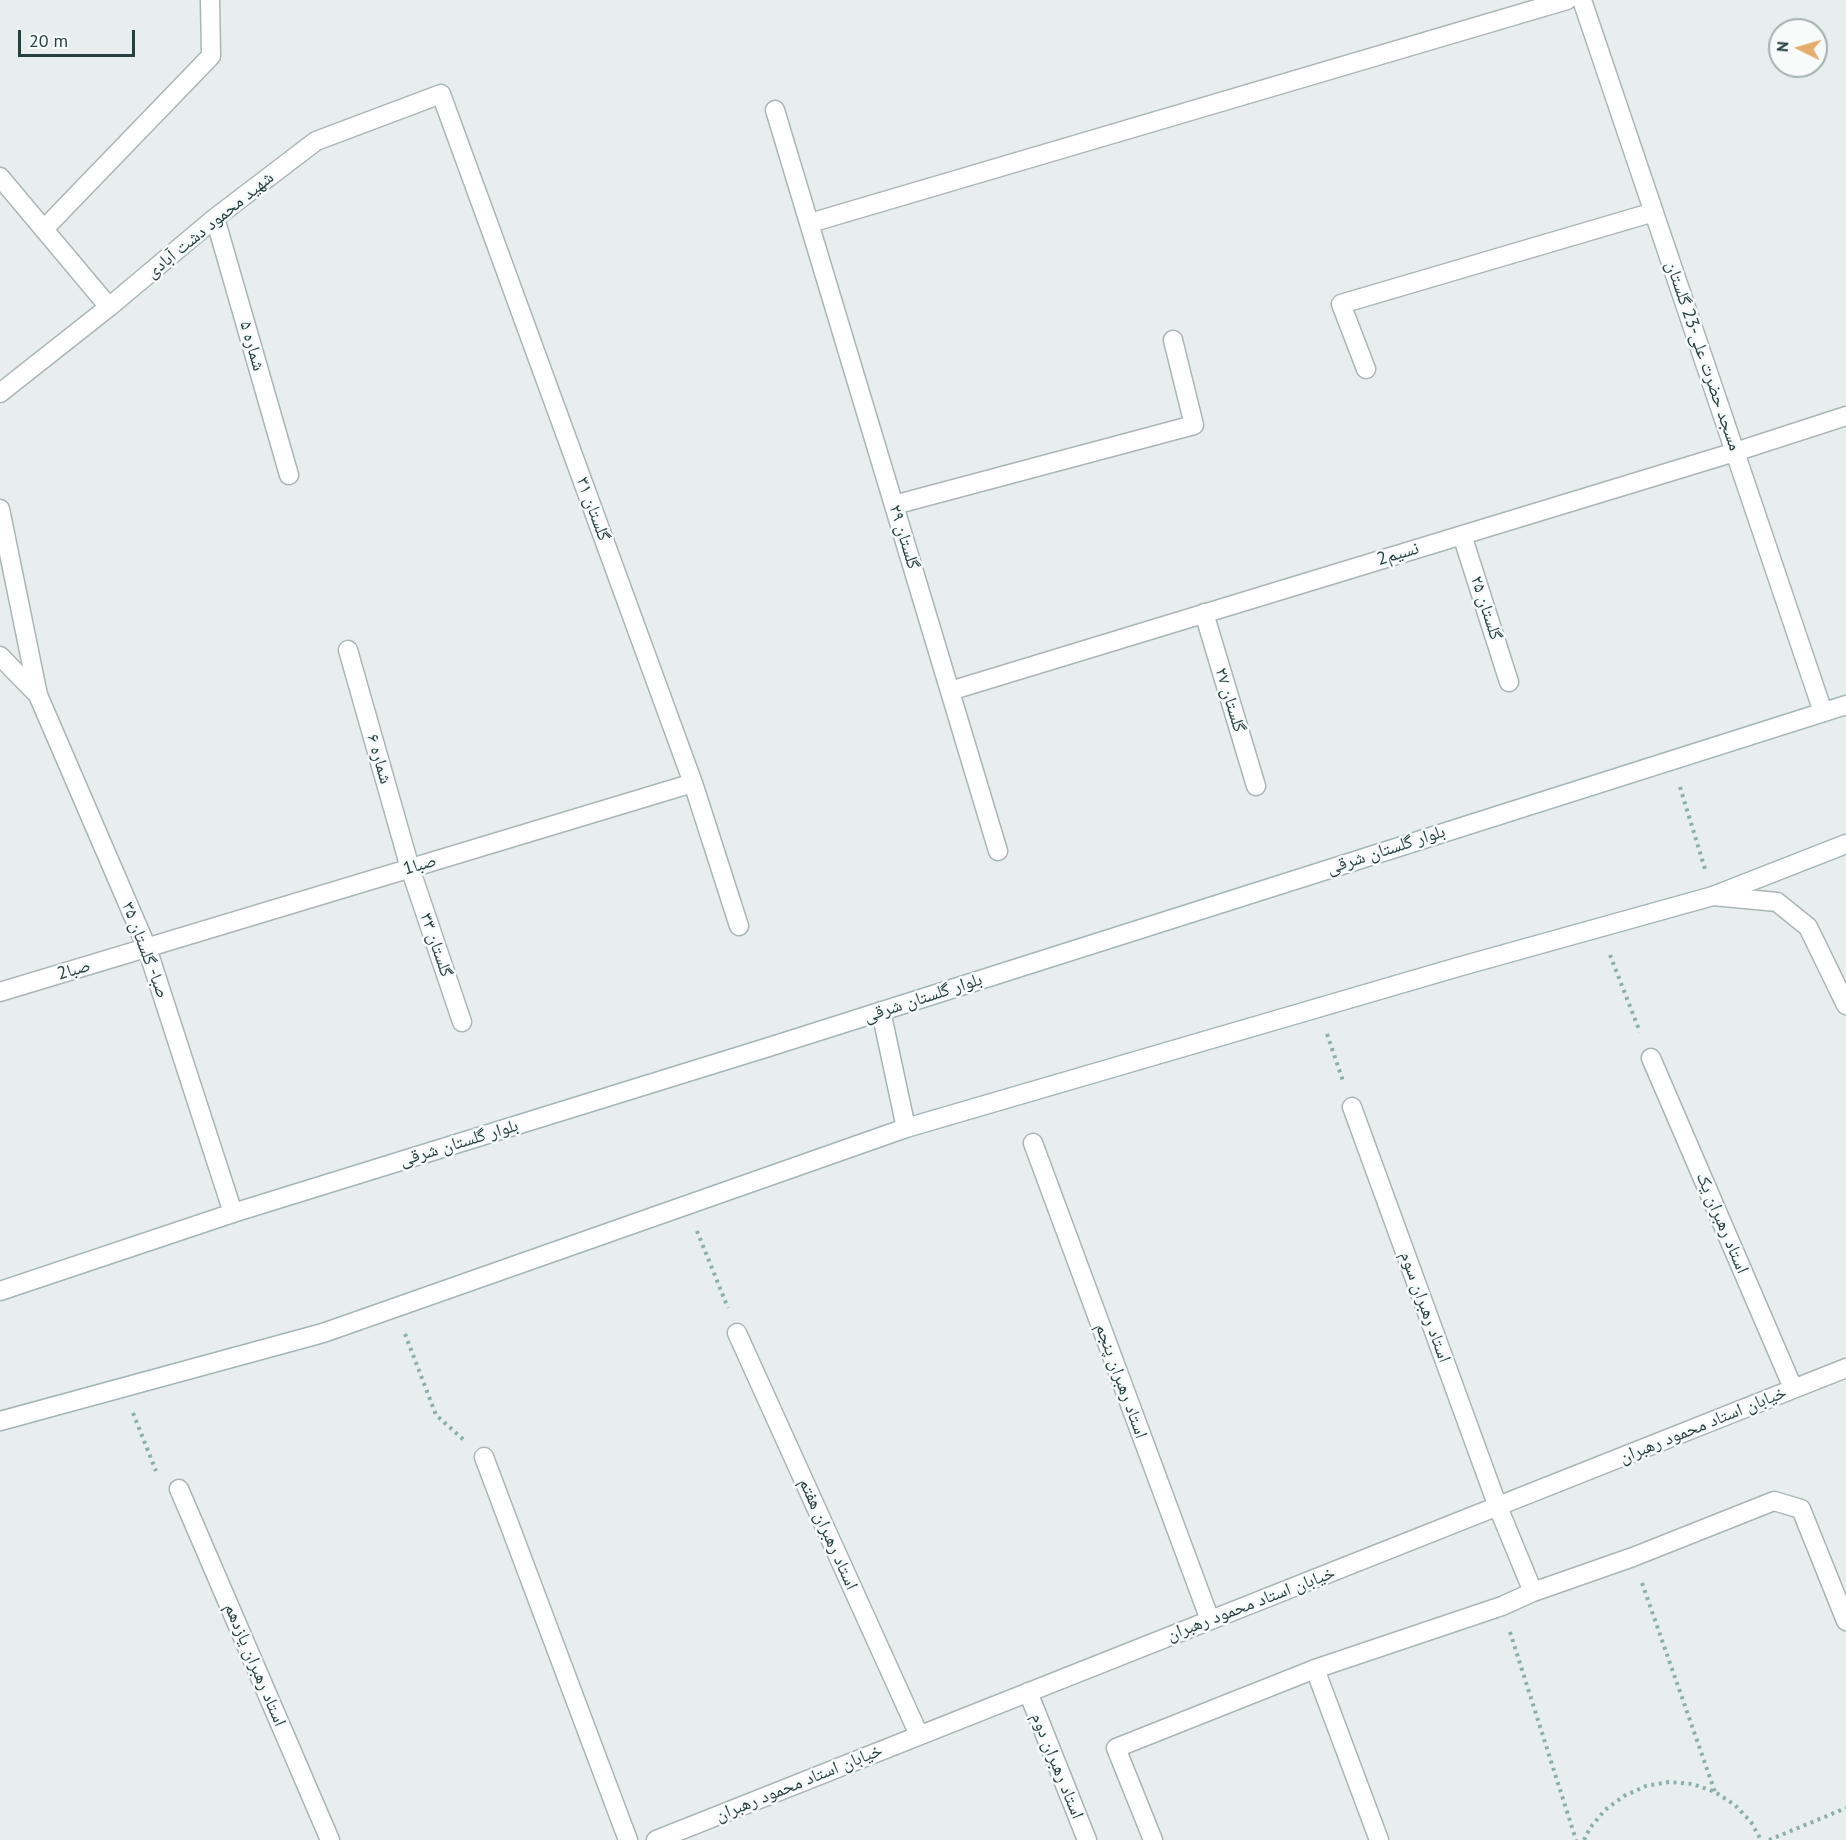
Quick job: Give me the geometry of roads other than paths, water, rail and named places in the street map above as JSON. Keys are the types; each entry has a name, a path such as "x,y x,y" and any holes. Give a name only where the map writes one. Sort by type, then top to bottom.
{"street":[{"path":"45,228 211,56 210,0"},
{"path":"810,223 1567,0"},
{"name":"مسجد حضرت علی-23 گلستان","path":"1582,0 1823,712"},
{"name":"شهید محمود دشت آبادی","path":"0,393 109,307 215,218 316,141 441,94"},
{"name":"گلستان ۳۱","path":"441,94 693,783 739,926"},
{"name":"گلستان ۲۹","path":"775,110 998,851"},
{"path":"0,177 109,307"},
{"path":"1366,369 1341,304 1654,213"},
{"name":"شماره ۵","path":"215,218 289,474"},
{"path":"894,505 1194,425 1173,340"},
{"name":"نسیم2","path":"950,691 1735,452 1846,416"},
{"path":"0,509 38,695"},
{"name":"گلستان ۲۵","path":"1462,535 1509,682"},
{"name":"گلستان ۲۷","path":"1204,613 1256,786"},
{"name":"شماره ۶","path":"348,650 410,868"},
{"path":"0,656 38,695"},
{"name":"صبا- گلستان ۳۵","path":"38,695 147,948 233,1213"},
{"name":"بلوار گلستان شرقی","path":"0,1291 233,1213 1846,705"},
{"name":"صبا1","path":"147,948 693,783"},
{"path":"0,1421 323,1333 906,1128 1713,896 1846,844"},
{"name":"گلستان ۳۳","path":"410,868 462,1022"},
{"path":"1713,896 1777,902 1808,927 1846,1005"},
{"name":"صبا2","path":"0,993 147,948"},
{"path":"880,1011 906,1128"},
{"name":"استاد رهبران یک","path":"1651,1058 1793,1388"},
{"name":"استاد رهبران سوم","path":"1352,1107 1498,1507 1533,1592"},
{"name":"استاد رهبران پنجم","path":"1033,1143 1210,1620"},
{"name":"استاد رهبران هفتم","path":"737,1333 919,1735"},
{"name":"خیابان استاد محمود رهبران","path":"656,1840 1846,1368"},
{"path":"484,1457 628,1840"},
{"name":"استاد رهبران یازدهم","path":"179,1490 330,1840"},
{"path":"1153,1840 1116,1748 1315,1669 1502,1606 1533,1592 1633,1557 1774,1502 1801,1509 1846,1622"},
{"path":"1315,1669 1379,1840"},
{"name":"استاد رهبران دوم","path":"1028,1692 1087,1840"}]}
